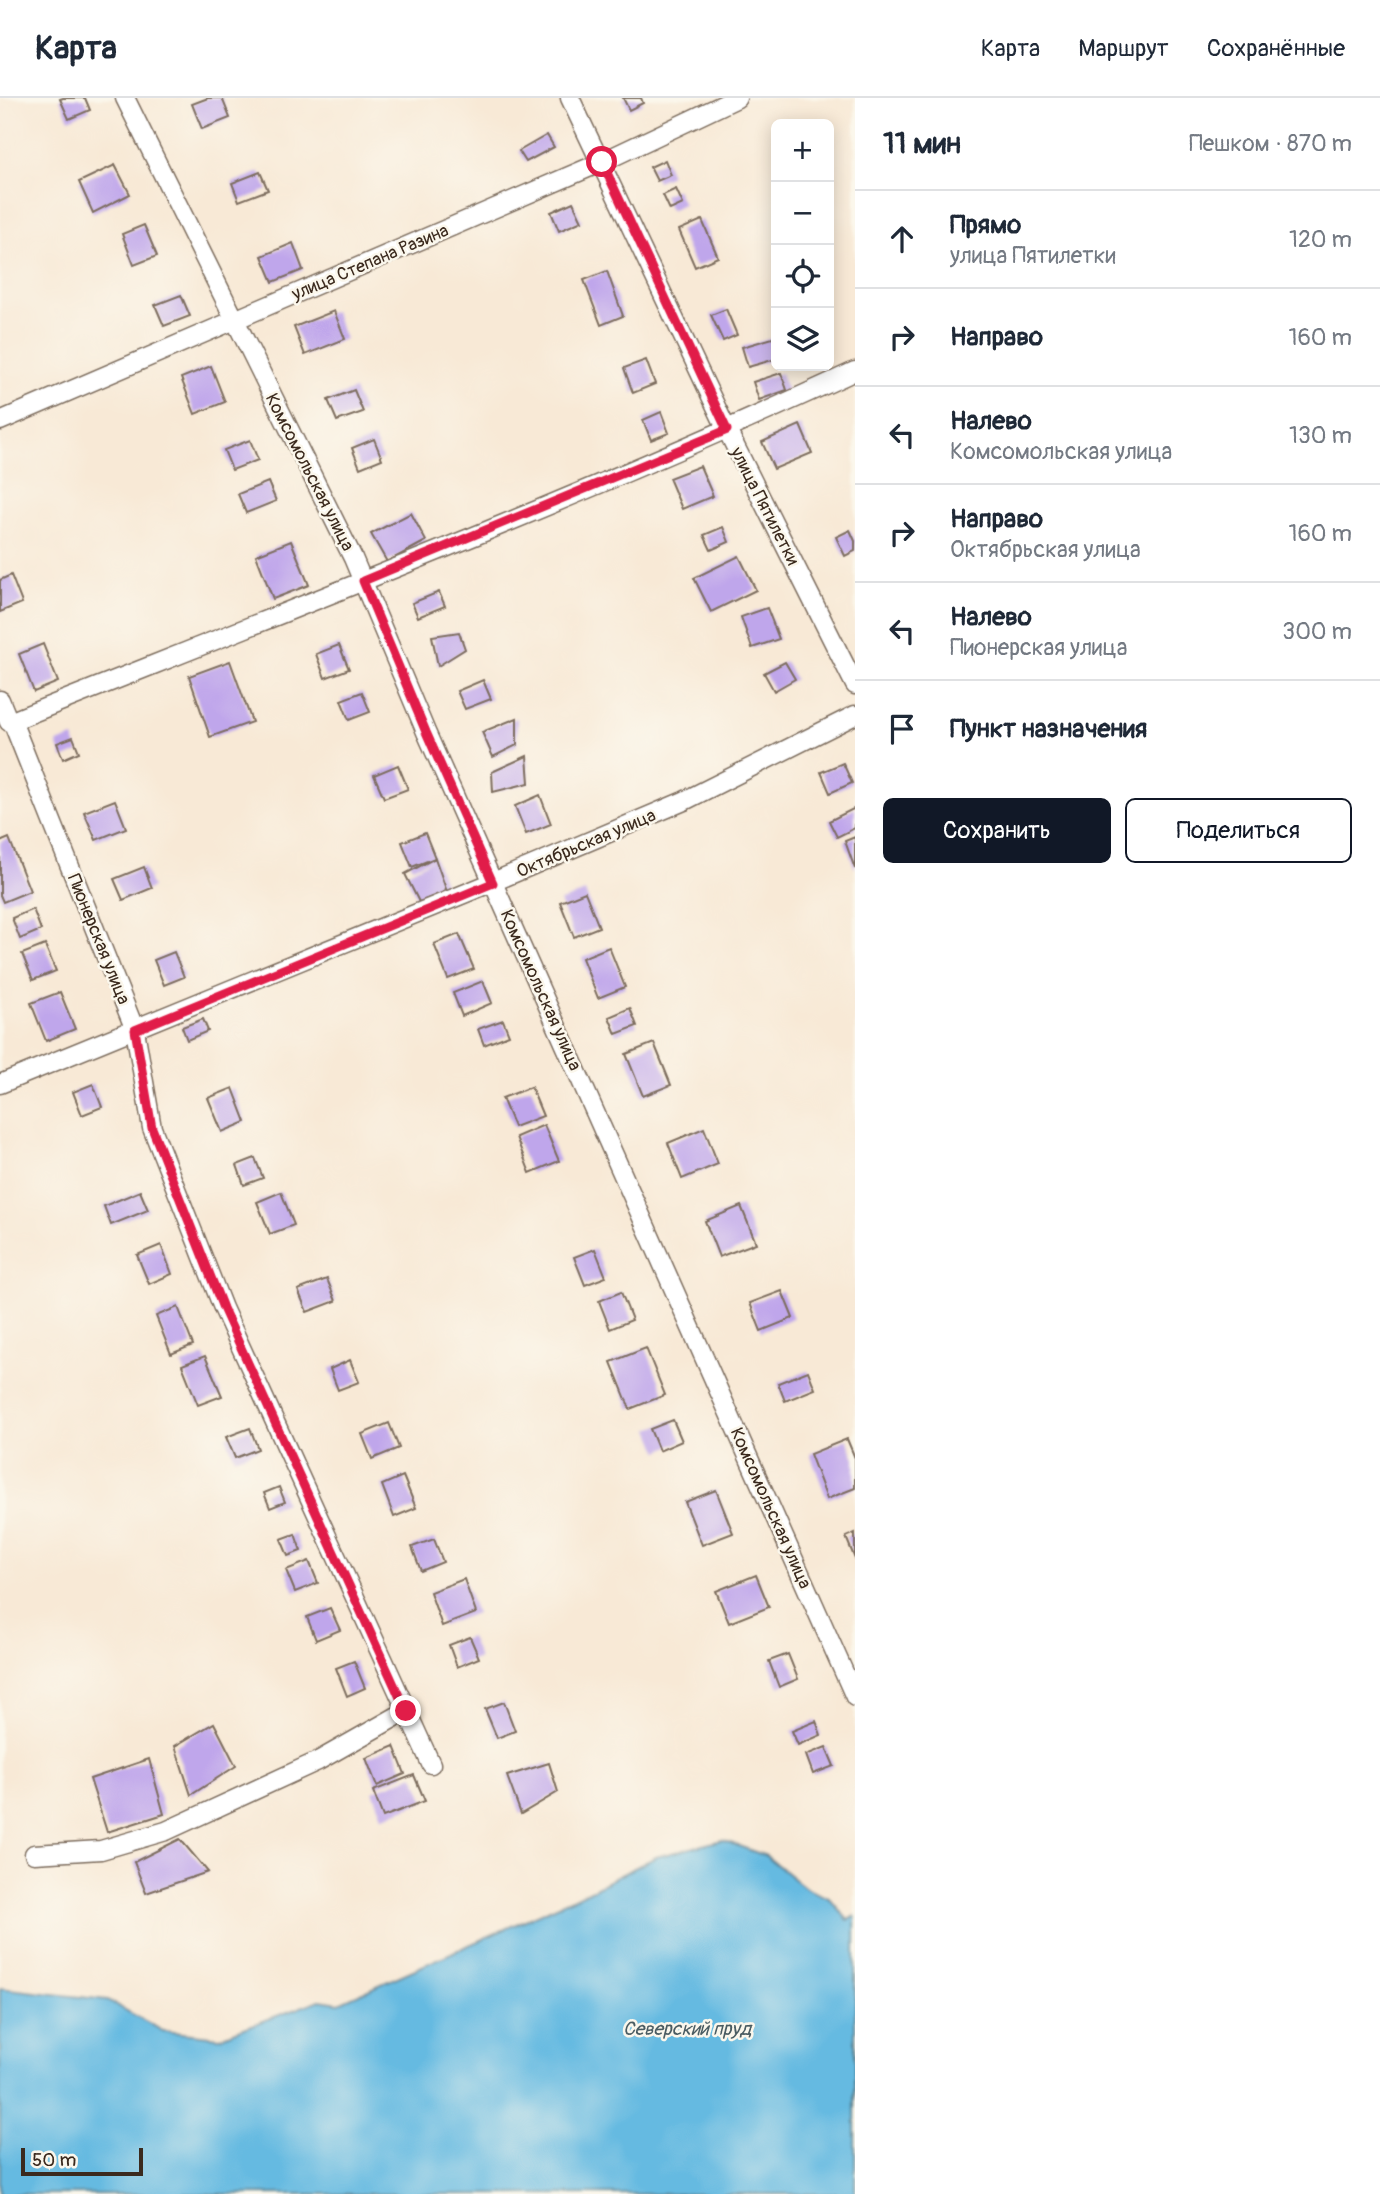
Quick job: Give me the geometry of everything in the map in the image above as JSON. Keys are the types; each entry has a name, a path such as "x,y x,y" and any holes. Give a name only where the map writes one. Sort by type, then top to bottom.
{"street":[{"name":"Комсомольская улица","path":"125,98 363,581 426,732 855,1697"},
{"name":"улица Пятилетки","path":"570,98 727,430 855,685"},
{"name":"улица Степана Разина","path":"0,421 602,162 737,98"},
{"path":"12,721 363,581 727,430 855,371"},
{"name":"Пионерская улица","path":"0,699 9,722 12,721 135,1030 152,1128 223,1308 431,1764"},
{"name":"Октябрьская улица","path":"0,1084 684,802 855,715"},
{"path":"34,1854 102,1850 166,1831 318,1761 406,1711"}],"water":[{"name":"Северский пруд","path":"722,1840 766,1856 807,1889 829,1898 848,1920 855,1916 855,2194 0,2194 0,1988 107,2000 163,2031 220,2037 320,2000 339,2003 579,1896 656,1857"}],"building":[{"path":"85,98 90,110 69,119 60,99"},
{"path":"208,98 222,98 230,118 202,129 192,104"},
{"path":"623,98 641,98 643,103 629,110"},
{"path":"547,135 554,147 526,162 519,151"},
{"path":"665,160 671,175 657,181 650,167"},
{"path":"115,165 130,194 93,213 79,182"},
{"path":"260,172 268,190 239,201 232,183"},
{"path":"676,189 683,204 670,210 663,195"},
{"path":"573,202 582,221 559,231 551,212"},
{"path":"702,220 718,257 695,267 679,230"},
{"path":"144,225 157,256 134,265 122,234"},
{"path":"293,243 303,270 273,282 262,256"},
{"path":"607,271 623,316 601,325 584,280"},
{"path":"181,295 190,316 164,326 155,305"},
{"path":"726,309 737,335 723,341 711,315"},
{"path":"334,311 345,339 305,355 294,327"},
{"path":"771,338 771,360 748,367 742,347"},
{"path":"646,360 655,384 633,393 624,368"},
{"path":"211,366 225,402 195,414 181,378"},
{"path":"781,373 787,390 759,400 753,382"},
{"path":"354,390 363,412 337,421 328,400"},
{"path":"661,412 669,433 651,440 643,420"},
{"path":"800,425 812,453 774,469 762,442"},
{"path":"374,439 382,459 360,468 352,448"},
{"path":"250,440 258,460 232,470 224,450"},
{"path":"700,466 713,496 682,509 669,478"},
{"path":"268,482 276,501 246,513 238,494"},
{"path":"411,513 426,541 387,562 371,534"},
{"path":"723,527 729,542 711,550 704,535"},
{"path":"850,530 855,541 855,551 845,556 836,537"},
{"path":"291,541 309,585 273,599 256,555"},
{"path":"739,556 756,590 711,612 694,578"},
{"path":"11,575 22,603 0,612 0,580"},
{"path":"439,592 445,606 418,617 412,603"},
{"path":"767,608 779,639 752,648 741,617"},
{"path":"459,632 465,649 438,666 432,636"},
{"path":"43,644 58,682 34,692 19,654"},
{"path":"339,645 349,669 325,678 316,654"},
{"path":"230,661 252,722 210,737 189,676"},
{"path":"785,662 795,679 774,691 764,673"},
{"path":"483,680 491,699 465,709 457,691"},
{"path":"362,692 370,712 349,720 341,700"},
{"path":"517,718 517,745 493,757 482,732"},
{"path":"73,737 79,752 63,759 57,743"},
{"path":"527,756 529,783 493,792 492,772"},
{"path":"843,763 852,783 830,793 821,772"},
{"path":"398,765 408,789 384,798 374,775"},
{"path":"540,795 551,824 526,834 515,806"},
{"path":"115,800 126,828 96,840 84,812"},
{"path":"855,808 855,828 837,837 829,821"},
{"path":"425,833 435,858 412,867 402,842"},
{"path":"855,837 855,869 845,841"},
{"path":"9,838 30,891 3,902 0,895 0,842"},
{"path":"435,858 447,892 419,902 405,874"},
{"path":"144,867 152,888 123,900 114,879"},
{"path":"585,892 599,927 574,937 560,902"},
{"path":"33,909 41,930 20,939 12,918"},
{"path":"459,934 474,969 448,979 434,944"},
{"path":"45,945 56,971 33,980 22,954"},
{"path":"609,947 625,987 598,998 582,958"},
{"path":"174,952 184,977 164,985 154,960"},
{"path":"483,981 492,1003 462,1016 453,993"},
{"path":"60,992 75,1029 46,1041 31,1003"},
{"path":"630,1008 637,1026 616,1034 609,1017"},
{"path":"203,1019 208,1031 187,1040 182,1027"},
{"path":"503,1020 509,1035 484,1045 478,1029"},
{"path":"654,1043 671,1085 643,1096 626,1054"},
{"path":"93,1084 102,1107 82,1115 73,1092"},
{"path":"531,1087 543,1116 514,1127 502,1098"},
{"path":"233,1088 246,1122 222,1132 208,1098"},
{"path":"544,1125 559,1161 530,1173 516,1137"},
{"path":"704,1128 718,1164 682,1179 668,1143"},
{"path":"255,1158 263,1178 244,1185 237,1165"},
{"path":"140,1191 148,1210 111,1225 104,1206"},
{"path":"281,1192 294,1225 270,1234 257,1202"},
{"path":"741,1206 756,1243 719,1257 705,1221"},
{"path":"161,1245 172,1274 149,1284 137,1255"},
{"path":"595,1249 606,1277 585,1285 574,1257"},
{"path":"327,1279 336,1301 307,1312 298,1290"},
{"path":"782,1291 793,1318 761,1331 750,1303"},
{"path":"621,1292 632,1320 610,1329 599,1301"},
{"path":"178,1307 193,1345 171,1354 156,1316"},
{"path":"646,1348 665,1395 630,1409 611,1362"},
{"path":"205,1356 222,1396 198,1405 182,1365"},
{"path":"350,1360 359,1382 338,1390 330,1369"},
{"path":"808,1371 815,1389 785,1401 778,1383"},
{"path":"673,1420 682,1441 659,1451 650,1429"},
{"path":"389,1423 399,1448 372,1459 362,1434"},
{"path":"250,1428 258,1449 235,1458 226,1437"},
{"path":"847,1439 855,1458 855,1488 827,1499 810,1454"},
{"path":"403,1476 416,1508 394,1517 382,1485"},
{"path":"279,1487 285,1502 270,1508 264,1493"},
{"path":"716,1490 733,1533 702,1545 685,1502"},
{"path":"855,1533 855,1559 846,1537"},
{"path":"295,1534 301,1551 288,1556 281,1539"},
{"path":"434,1539 443,1562 421,1571 412,1547"},
{"path":"309,1561 318,1583 295,1592 286,1570"},
{"path":"756,1575 769,1607 729,1623 716,1591"},
{"path":"464,1579 476,1613 442,1626 430,1592"},
{"path":"330,1608 340,1630 316,1640 307,1617"},
{"path":"470,1637 479,1658 457,1667 449,1645"},
{"path":"788,1654 798,1679 779,1687 769,1661"},
{"path":"354,1661 365,1688 347,1696 336,1668"},
{"path":"504,1702 515,1731 497,1738 485,1709"},
{"path":"816,1721 821,1735 798,1745 792,1731"},
{"path":"214,1723 236,1766 191,1795 175,1746"},
{"path":"394,1746 405,1774 377,1786 366,1758"},
{"path":"826,1747 834,1766 813,1774 806,1755"},
{"path":"149,1759 164,1814 107,1832 90,1779"},
{"path":"549,1763 558,1792 521,1814 507,1776"},
{"path":"414,1775 425,1801 383,1817 373,1791"},
{"path":"180,1839 208,1872 146,1893 134,1862"}],"route":[{"path":"406,1711 223,1308 152,1128 135,1030 493,883 363,581 727,430 602,162"}]}
